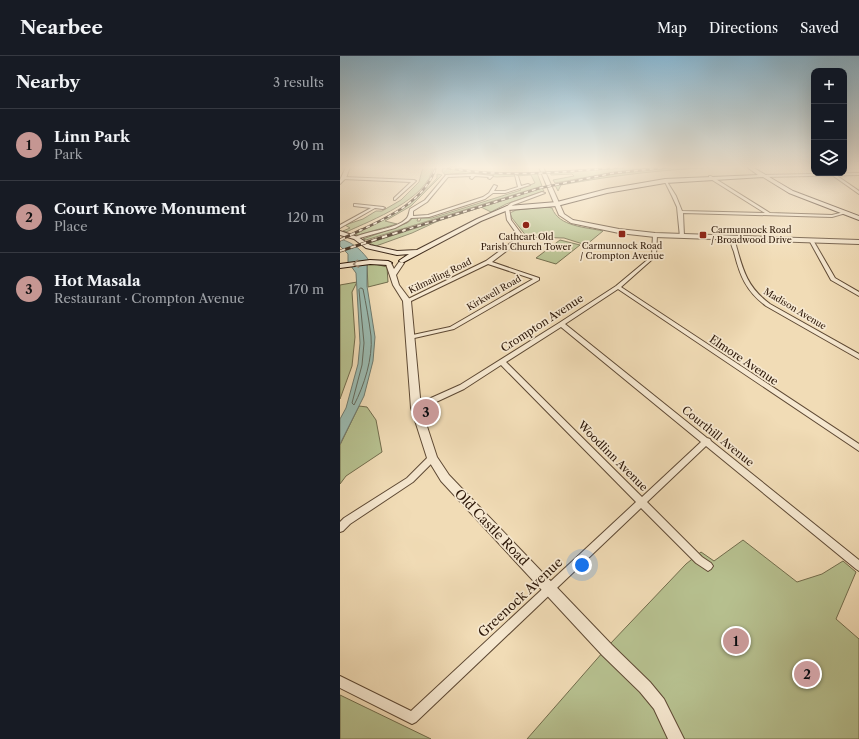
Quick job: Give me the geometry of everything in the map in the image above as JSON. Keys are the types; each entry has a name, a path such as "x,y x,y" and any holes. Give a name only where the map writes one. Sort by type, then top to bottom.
{"main road":[{"path":"341,266 372,262 389,263 399,260 419,253 479,220 507,208 557,204 578,199"},
{"path":"808,199 859,218"},
{"path":"340,233 356,238 366,246 380,250 407,253 426,249"},
{"path":"380,250 399,260"},
{"path":"372,262 382,256 380,250"}],"street":[{"path":"410,217 411,210 428,199"},
{"path":"356,238 401,224 410,217 437,213 481,199"},
{"path":"507,208 512,204 526,199"},
{"path":"555,199 564,217 571,221 619,231 655,235 859,242"},
{"path":"677,199 681,212 682,236"},
{"path":"745,199 770,214"},
{"path":"355,205 383,208"},
{"path":"340,227 375,207"},
{"name":"Kilmailing Road","path":"407,301 488,262 521,237 508,220 507,208"},
{"path":"681,212 832,216 844,213"},
{"name":"Crompton Avenue","path":"416,408 462,387 618,287 654,256 655,235"},
{"name":"Madison Avenue","path":"732,238 746,284 754,295 768,305 859,357"},
{"path":"811,240 833,279 859,294"},
{"path":"393,274 399,260"},
{"name":"Kirkwell Road","path":"410,337 452,328 537,279 488,262"},
{"name":"Old Castle Road","path":"389,263 396,286 407,301 416,408 432,458 445,478 658,704 676,739"},
{"name":"Elmore Avenue","path":"618,287 859,448"},
{"name":"Courthill Avenue","path":"561,324 707,441 859,566"},
{"name":"Woodlinn Avenue","path":"502,362 700,560 708,566"},
{"name":"Greenock Avenue","path":"340,682 412,718 707,441"},
{"path":"340,528 347,521 410,480 432,458"}],"green space":[{"path":"409,199 384,215 346,232 343,231 350,228 345,225 363,219 376,211 382,211 401,200"},
{"path":"415,199 418,199 411,206 385,221 397,224 358,235 354,234 388,217"},
{"path":"493,199 500,199 366,240 363,239 407,223 413,218 418,218 417,221 420,221 421,218 432,218"},
{"path":"507,199 521,199 506,204 491,212 481,207"},
{"path":"547,207 552,208 561,219 567,223 603,231 586,245 564,238 527,237 512,218 510,213 516,210"},
{"path":"438,221 412,233 376,246 369,243"},
{"path":"560,240 580,245 556,264 536,258"},
{"path":"371,263 387,267 388,282 368,287 367,265"},
{"path":"357,282 352,292 355,337 352,366 340,399 340,285"},
{"path":"359,406 367,407 376,420 382,452 346,476 340,484 340,445"},
{"path":"743,540 797,582 822,574 843,561 856,572 836,619 859,639 859,739 527,739 610,644 686,564 701,552 714,561"},
{"path":"340,695 431,739 340,739"}],"water":[{"path":"340,239 358,248 371,263 367,265 367,286 375,337 373,361 364,396 340,444 340,419 346,408 358,364 360,343 356,273 348,262 348,254 340,246"}],"railway":[{"path":"359,231 394,214 414,199"},
{"path":"402,231 505,199"},
{"path":"340,240 361,230"},
{"path":"340,251 405,230"}],"place":[{"name":"Cathcart Old Parish Church Tower","path":"526,225"},
{"name":"Carmunnock Road / Crompton Avenue","path":"622,234"},
{"name":"Carmunnock Road / Broadwood Drive","path":"703,235"},
{"name":"Hot Masala","path":"426,412"},
{"name":"Linn Park","path":"736,641"},
{"name":"Court Knowe Monument","path":"807,674"}]}
